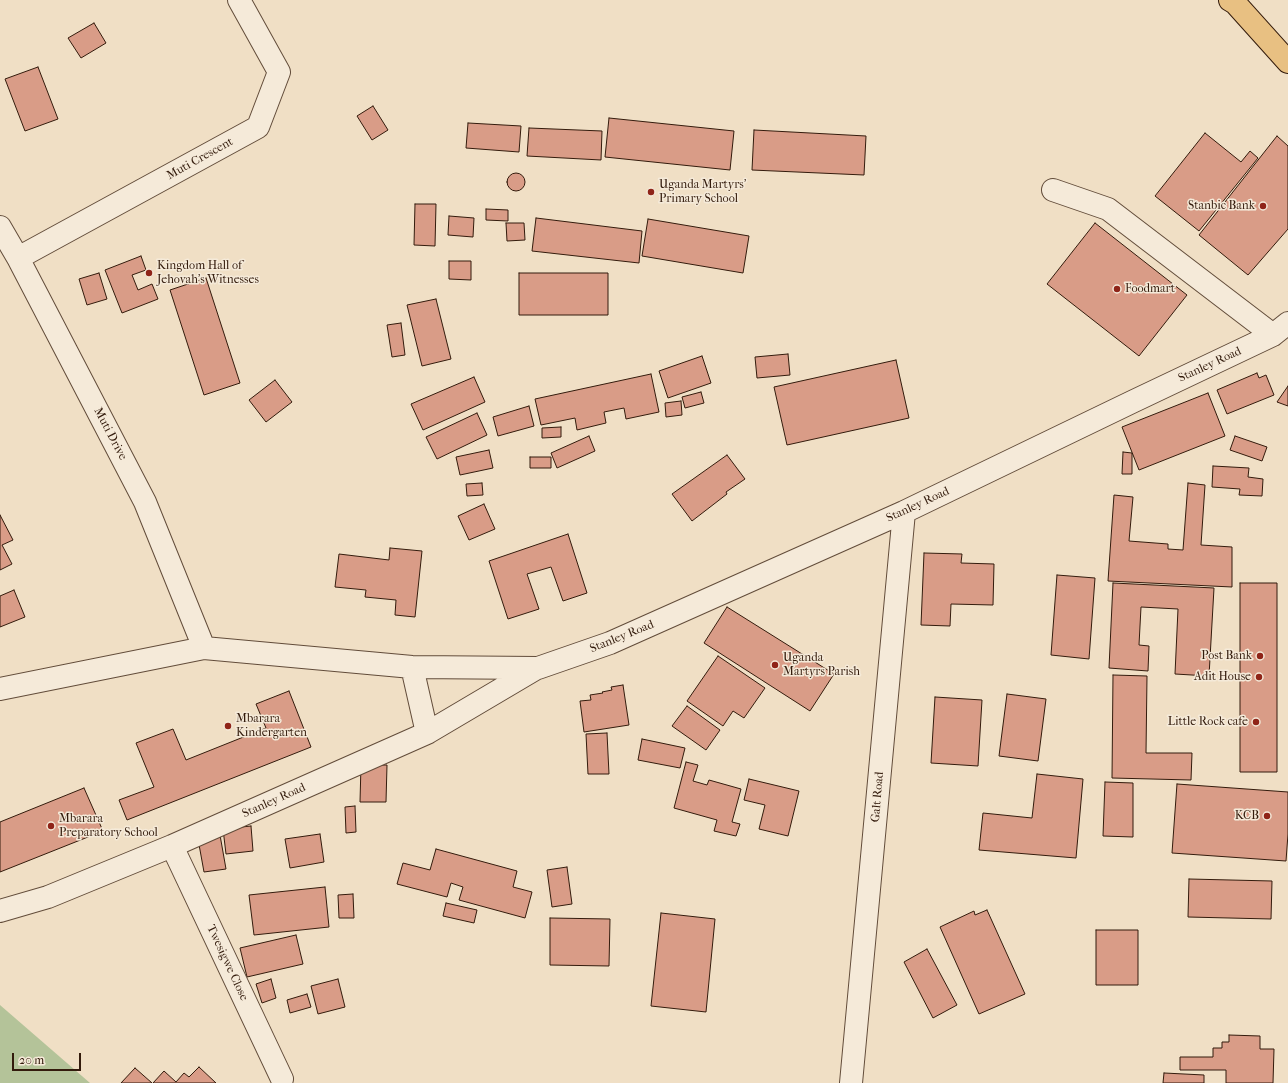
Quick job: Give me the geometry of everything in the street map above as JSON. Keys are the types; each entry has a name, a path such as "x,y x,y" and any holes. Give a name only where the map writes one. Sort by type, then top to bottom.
{"main road":[{"path":"1234,1 1288,62"}],"street":[{"name":"Muti Crescent","path":"18,258 258,127 278,72 238,0"},
{"path":"1053,190 1108,208 1281,329"},
{"name":"Muti Drive","path":"0,228 18,258 145,502 204,648"},
{"name":"Stanley Road","path":"0,911 48,897 172,846 427,733 538,668 610,643 904,512 1281,329"},
{"name":"Galt Road","path":"851,1083 904,512"},
{"name":"Stanley Road","path":"0,689 204,648 412,667 538,668"},
{"path":"412,667 427,733"},
{"name":"Twesigwe Close","path":"172,846 282,1079"}],"green space":[{"path":"0,1005 90,1083 0,1083"}],"building":[{"path":"94,23 106,43 81,58 68,38"},
{"path":"38,67 58,119 25,131 5,79"},
{"path":"373,106 388,130 372,140 357,116"},
{"path":"609,118 734,131 730,170 605,157"},
{"path":"468,123 521,126 519,152 466,148"},
{"path":"529,128 602,131 601,160 527,156"},
{"path":"754,130 866,136 864,175 752,170"},
{"path":"1205,133 1241,162 1250,151 1258,158 1199,231 1155,196"},
{"path":"1277,136 1288,146 1288,229 1248,275 1199,235"},
{"path":"516,173 522,176 525,182 522,188 516,191 510,188 507,182 510,176"},
{"path":"415,204 436,204 435,246 414,245"},
{"path":"486,209 508,210 508,221 486,220"},
{"path":"449,216 474,218 473,237 448,235"},
{"path":"536,218 642,231 639,263 532,251"},
{"path":"648,219 749,236 743,273 642,256"},
{"path":"506,223 524,223 525,240 507,241"},
{"name":"Foodmart","path":"1095,223 1187,295 1139,356 1047,284"},
{"path":"141,256 146,270 132,275 138,290 152,284 158,299 122,313 105,270"},
{"path":"449,261 471,261 471,280 449,279"},
{"path":"99,273 107,299 87,305 79,279"},
{"path":"519,273 608,273 608,315 519,315"},
{"path":"206,278 240,383 204,395 170,290"},
{"path":"436,299 451,359 422,366 407,305"},
{"path":"401,323 405,355 392,357 387,325"},
{"path":"788,354 790,375 757,378 755,357"},
{"path":"702,356 711,383 668,398 659,371"},
{"path":"896,360 909,418 787,445 774,387"},
{"path":"1257,373 1259,378 1266,375 1274,395 1227,414 1217,390"},
{"path":"651,374 659,412 626,419 624,408 604,412 606,423 577,430 575,418 541,425 535,399"},
{"path":"474,377 485,402 423,430 411,404"},
{"path":"275,380 292,402 266,422 249,400"},
{"path":"1288,386 1288,406 1277,402"},
{"path":"701,392 704,403 685,408 682,397"},
{"path":"1208,393 1225,436 1139,470 1122,427"},
{"path":"681,401 682,415 666,417 665,403"},
{"path":"529,406 534,426 498,436 493,417"},
{"path":"477,413 487,435 437,459 426,437"},
{"path":"561,427 561,437 542,438 542,428"},
{"path":"589,436 595,451 557,468 551,453"},
{"path":"1235,436 1267,447 1262,461 1230,450"},
{"path":"489,450 493,468 460,475 456,457"},
{"path":"1123,452 1132,453 1132,474 1122,474"},
{"path":"727,455 745,479 726,492 727,494 692,521 672,494"},
{"path":"530,457 551,457 551,468 530,468"},
{"path":"1213,466 1249,468 1248,477 1263,479 1262,496 1239,495 1240,489 1212,487"},
{"path":"482,483 483,495 467,496 466,484"},
{"path":"1188,483 1205,485 1201,545 1232,547 1232,587 1108,581 1114,495 1133,497 1129,541 1168,544 1168,549 1183,550"},
{"path":"484,504 495,529 469,540 458,516"},
{"path":"0,515 13,540 2,545 12,564 0,570"},
{"path":"568,534 587,593 563,601 551,567 527,574 539,609 508,619 489,561"},
{"path":"390,548 422,551 415,617 395,615 396,600 365,597 366,590 335,587 339,554 389,560"},
{"path":"924,553 962,554 961,563 994,564 993,605 951,604 950,626 921,625"},
{"path":"1057,575 1095,578 1089,659 1051,655"},
{"path":"1113,583 1214,588 1209,676 1175,674 1178,609 1141,607 1139,645 1149,646 1148,671 1109,668"},
{"name":"Adit House","path":"1240,583 1277,583 1277,772 1240,772"},
{"path":"14,590 25,617 0,627 0,596"},
{"path":"727,607 834,674 810,711 704,643"},
{"path":"718,656 765,688 744,718 733,711 723,726 687,701"},
{"path":"1113,675 1147,676 1146,753 1192,753 1191,780 1112,778"},
{"path":"623,685 629,725 584,732 580,701 591,700 590,695 603,693 602,692 612,690 611,687"},
{"path":"289,691 311,747 127,820 119,800 154,787 136,743 173,729 186,760 266,728 256,704"},
{"path":"1007,694 1046,699 1038,761 999,756"},
{"path":"935,697 982,700 978,766 931,763"},
{"path":"687,706 720,730 706,750 672,726"},
{"path":"607,733 609,774 588,774 586,734"},
{"path":"642,739 685,748 680,768 638,760"},
{"path":"686,762 698,765 693,781 707,785 709,780 741,789 732,822 740,824 736,836 714,831 717,820 674,808"},
{"path":"361,765 387,765 386,802 360,802"},
{"path":"1037,774 1083,779 1076,858 979,850 983,813 1032,818"},
{"path":"749,779 799,791 788,836 759,829 765,805 744,800"},
{"path":"1105,782 1133,783 1133,837 1103,836"},
{"path":"1177,784 1288,792 1288,834 1286,861 1172,853"},
{"name":"Mbarara Preparatory School","path":"84,788 103,831 0,872 0,822"},
{"path":"355,806 356,832 346,833 345,807"},
{"path":"251,826 253,851 226,854 223,829"},
{"path":"320,834 324,862 290,868 285,839"},
{"path":"220,835 226,869 204,872 198,839"},
{"path":"436,849 517,871 513,887 532,892 525,918 459,900 463,887 451,883 447,897 397,884 403,863 430,870"},
{"path":"567,867 572,904 552,907 547,870"},
{"path":"1189,879 1272,881 1271,919 1188,917"},
{"path":"325,887 329,927 254,935 249,895"},
{"path":"353,894 354,918 339,918 338,895"},
{"path":"446,903 477,910 474,923 443,916"},
{"path":"987,910 1025,994 979,1014 940,927 974,911 975,915"},
{"path":"661,913 715,919 706,1012 651,1006"},
{"path":"550,918 610,919 609,966 550,965"},
{"path":"1096,930 1138,930 1138,985 1096,985"},
{"path":"296,935 303,964 247,977 240,948"},
{"path":"927,949 957,1005 933,1018 904,962"},
{"path":"271,979 276,998 262,1003 256,984"},
{"path":"338,979 345,1007 318,1014 311,986"},
{"path":"307,994 311,1007 290,1013 287,1000"},
{"path":"1229,1035 1260,1036 1260,1049 1274,1049 1273,1083 1226,1083 1226,1070 1180,1070 1180,1057 1213,1057 1213,1048 1222,1048 1222,1042 1229,1042"},
{"path":"199,1067 216,1083 153,1083 164,1071 176,1082 184,1073 189,1077"},
{"path":"135,1068 152,1083 121,1083"},
{"path":"1164,1073 1204,1075 1204,1083 1163,1083"}],"place":[{"name":"Uganda Martyrs' Primary School","path":"651,192"},
{"name":"Stanbic Bank","path":"1263,206"},
{"name":"Kingdom Hall of Jehovah's Witnesses","path":"149,273"},
{"name":"Foodmart","path":"1117,289"},
{"name":"Post Bank","path":"1260,656"},
{"name":"Uganda Martyrs Parish","path":"775,665"},
{"name":"Adit House","path":"1259,677"},
{"name":"Little Rock cafe","path":"1256,722"},
{"name":"Mbarara Kindergarten","path":"228,726"},
{"name":"KCB","path":"1267,816"},
{"name":"Mbarara Preparatory School","path":"51,826"}]}
